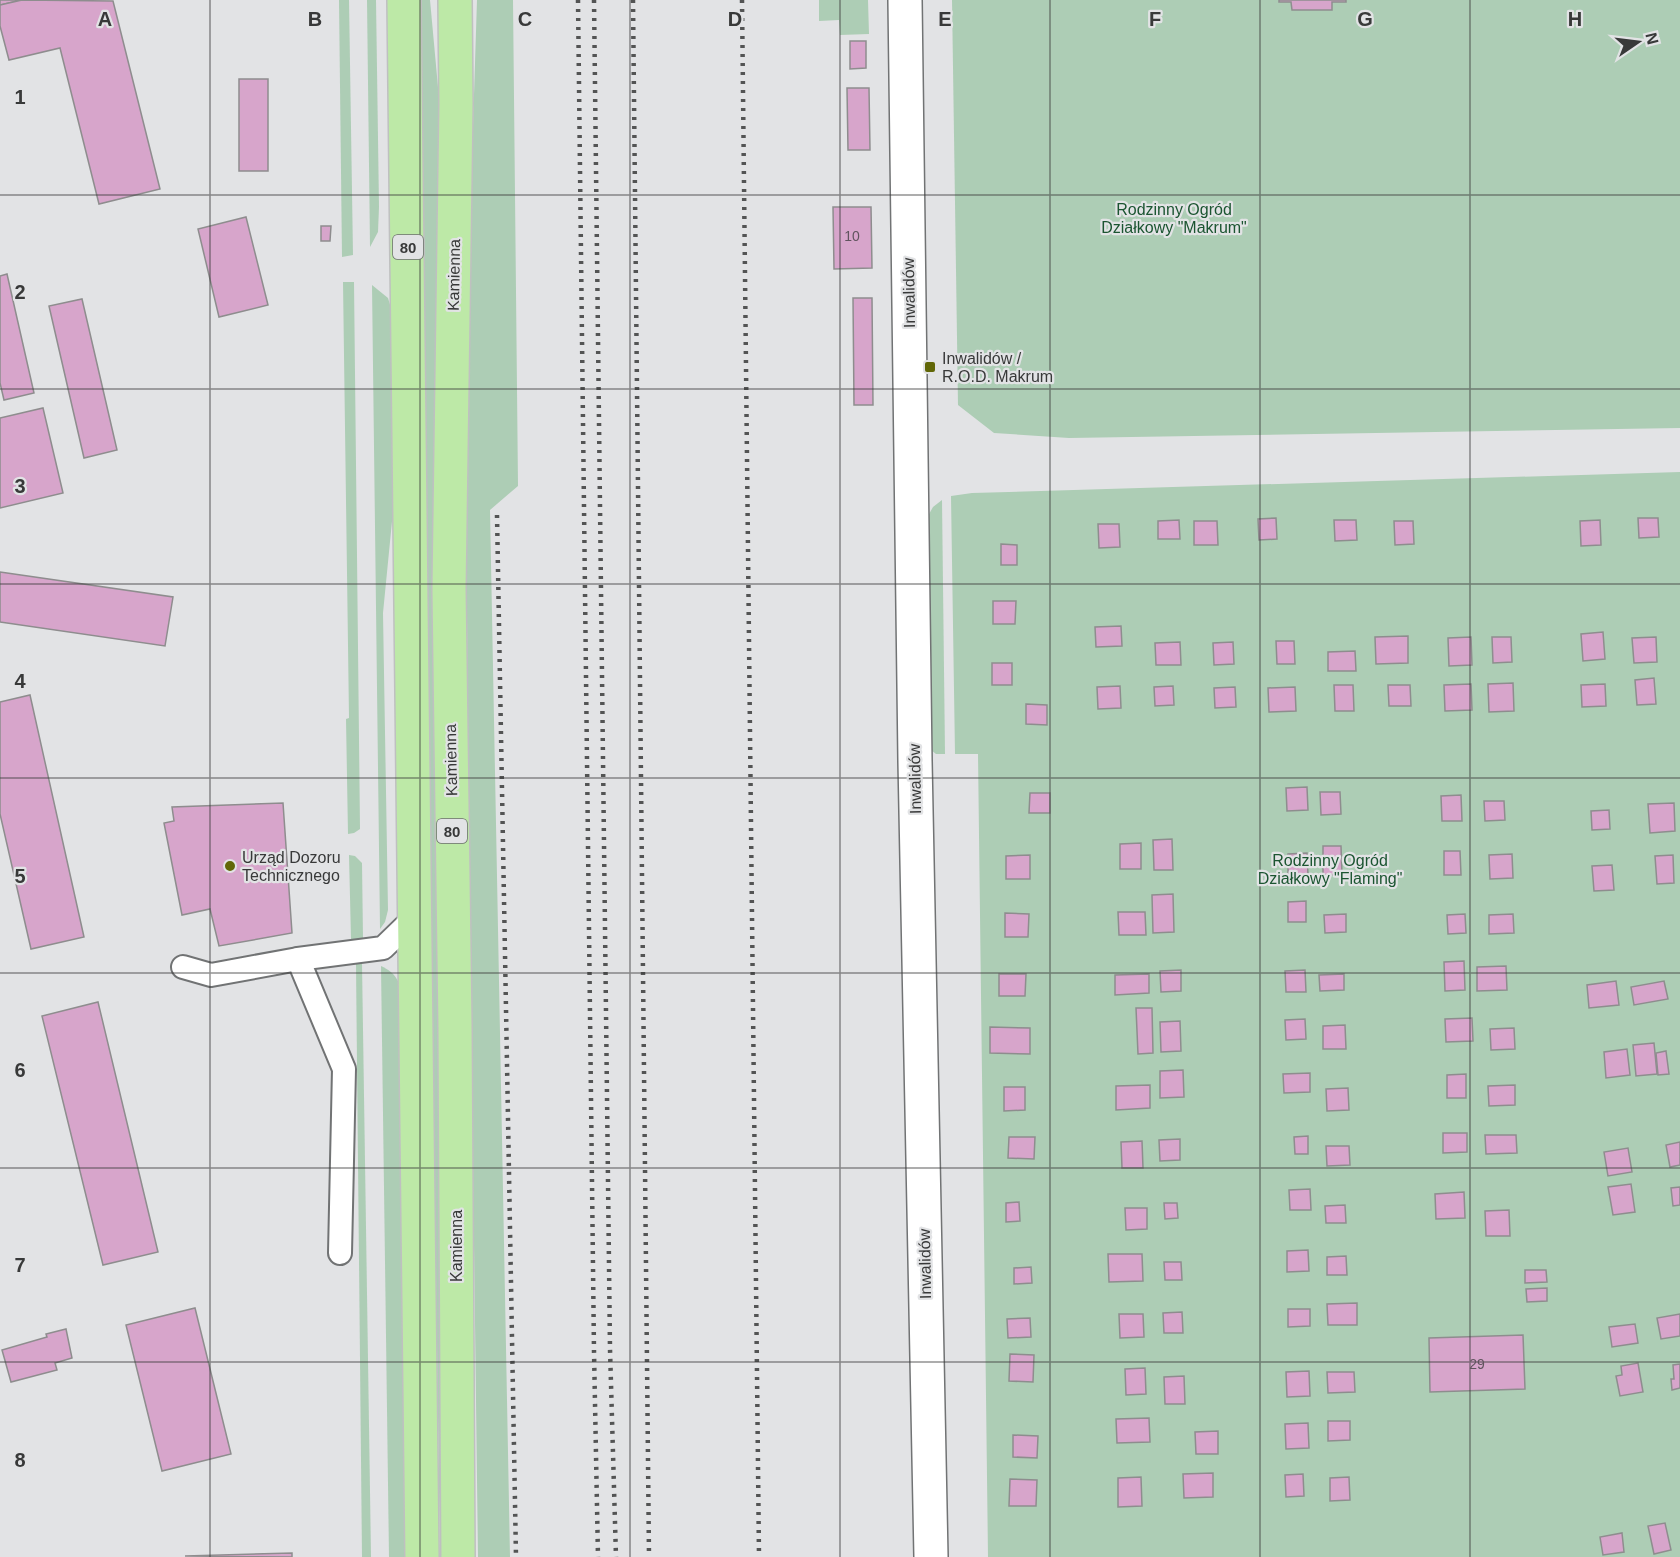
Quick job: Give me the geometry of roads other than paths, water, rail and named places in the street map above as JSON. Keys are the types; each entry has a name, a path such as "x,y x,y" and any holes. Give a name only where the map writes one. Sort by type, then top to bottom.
{"main road":[{"name":"80","path":"404,0 422,1557"},
{"name":"Kamienna","path":"455,0 456,104 449,589 455,1039 458,1557"}],"street":[{"name":"Inwalidów","path":"905,0 915,773 931,1557"},
{"path":"183,967 211,975 297,959 383,948 416,916"},
{"path":"383,948 416,975"},
{"path":"297,959 344,1069 340,1252"}],"railway":[{"path":"578,0 598,1557"},
{"path":"594,0 610,1349 616,1557"},
{"path":"633,0 649,1557"},
{"path":"742,0 759,1557"},
{"path":"497,515 516,1557"}],"place":[{"name":"Inwalidów / R.O.D. Makrum","path":"930,367"},
{"name":"Urząd Dozoru Technicznego","path":"230,866"}],"park label":[{"name":"Rodzinny Ogród Działkowy \"Makrum\"","path":"1174,218"},
{"name":"Rodzinny Ogród Działkowy \"Flaming\"","path":"1330,869"}]}
